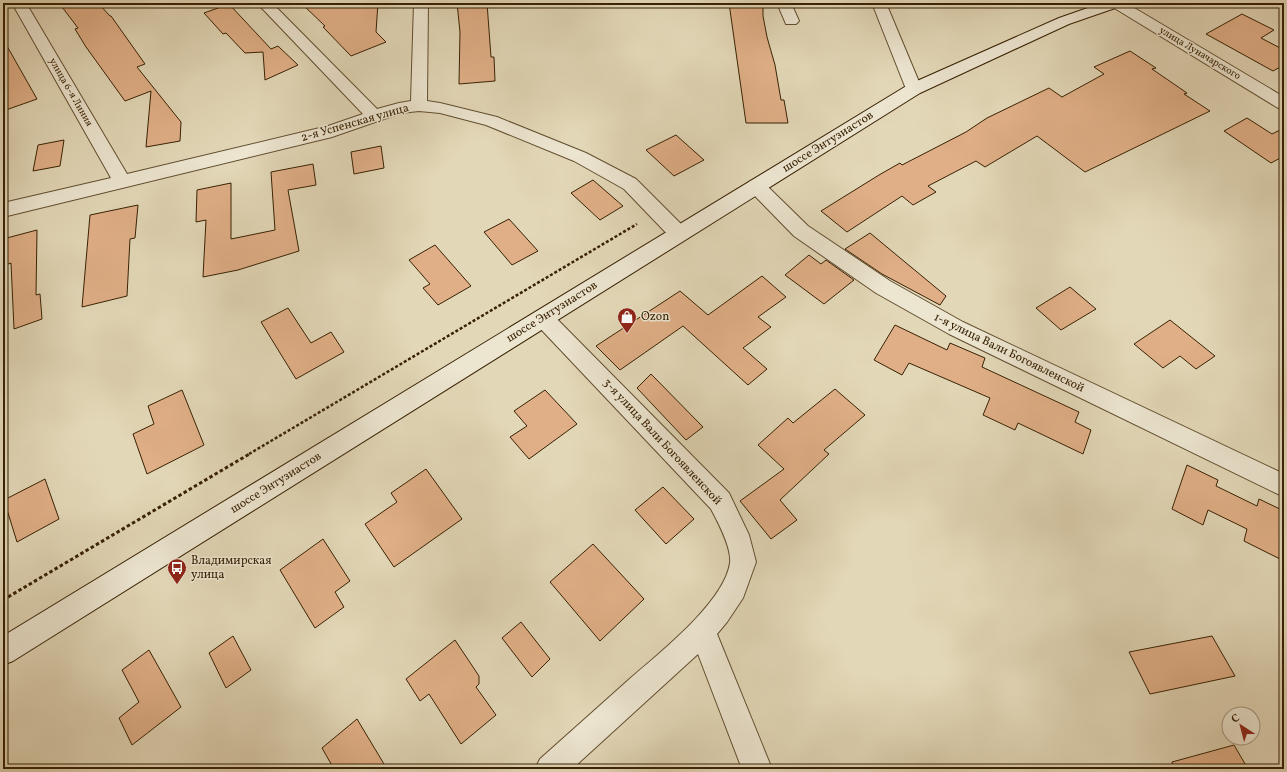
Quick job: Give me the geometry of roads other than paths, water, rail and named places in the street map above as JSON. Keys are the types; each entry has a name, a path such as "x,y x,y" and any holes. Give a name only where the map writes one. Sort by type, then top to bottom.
{"street":[{"path":"264,3 375,117"},
{"path":"419,106 421,3"},
{"path":"784,3 792,21"},
{"path":"879,3 914,89"},
{"name":"шоссе Энтузиастов","path":"3,652 914,89 1064,21 1116,3"},
{"name":"улица Луначарского","path":"1116,3 1284,104"},
{"name":"улица 6-я Линия","path":"17,4 122,181"},
{"name":"2-я Успенская улица","path":"3,210 332,131 399,108 419,106 440,108 491,120 580,157 630,184 679,234"},
{"name":"1-я улица Вали Богоявленской","path":"756,186 801,230 883,287 956,328 1284,486"},
{"name":"3-я улица Вали Богоявленской","path":"543,318 720,501 737,535 743,562 734,589 718,613 689,644 550,769"},
{"path":"702,630 757,769"}],"place":[{"name":"Ozon","path":"627,334"},
{"name":"Владимирская улица","path":"177,585"}]}
